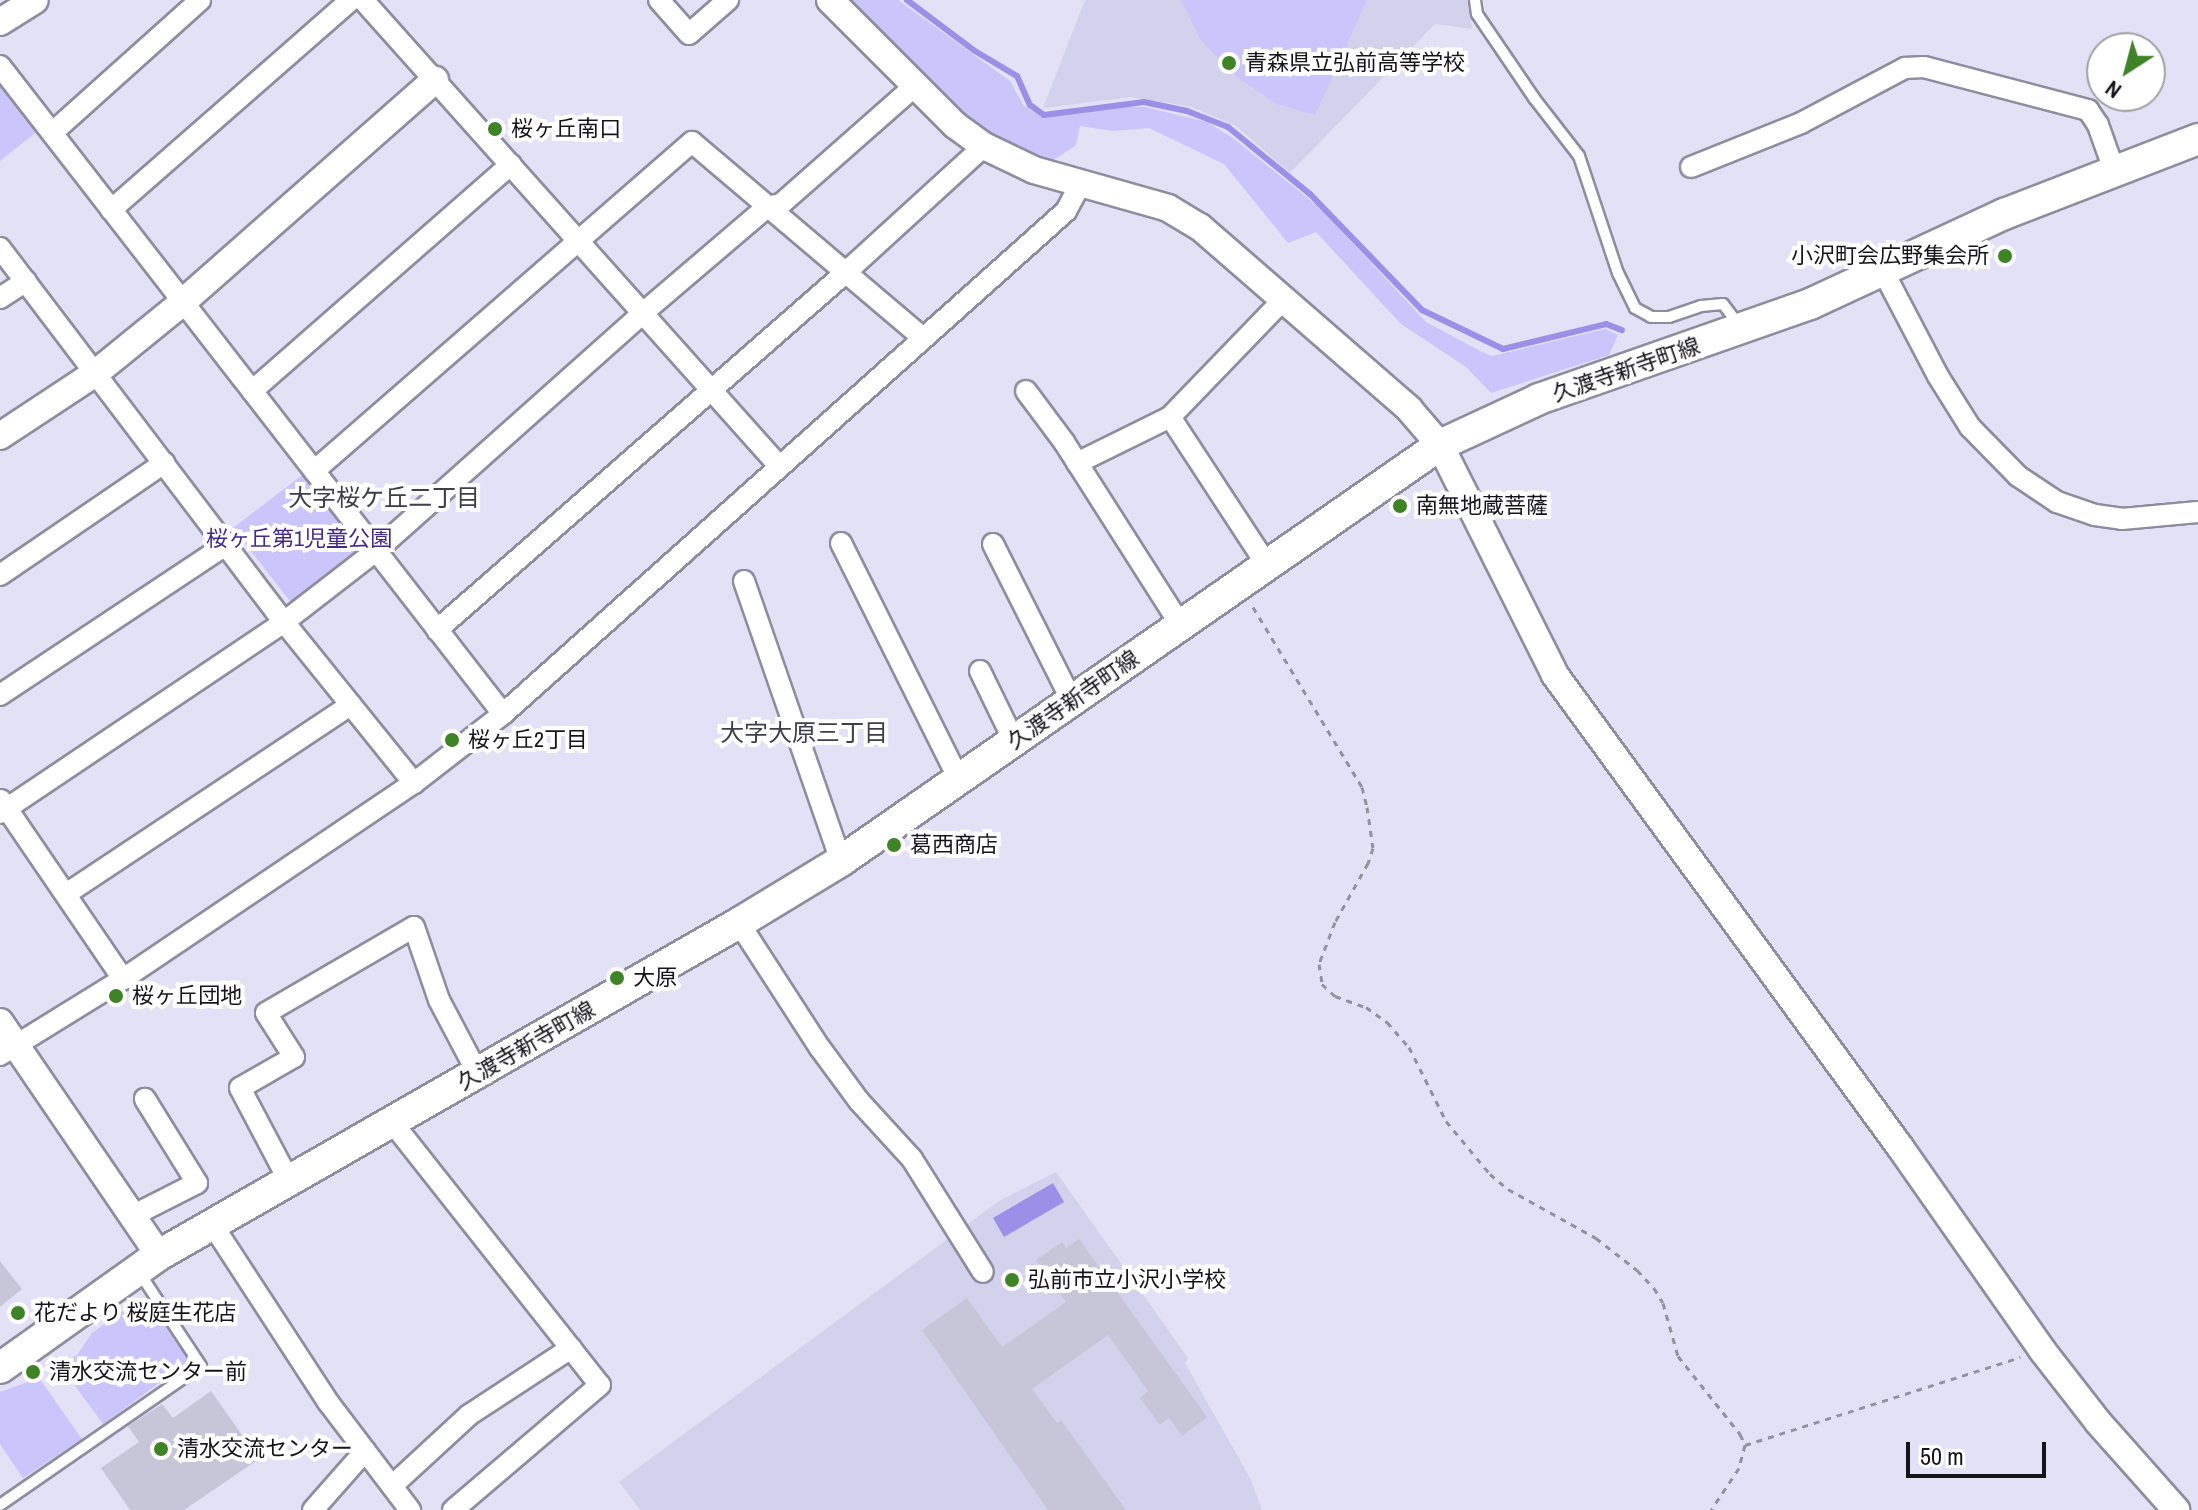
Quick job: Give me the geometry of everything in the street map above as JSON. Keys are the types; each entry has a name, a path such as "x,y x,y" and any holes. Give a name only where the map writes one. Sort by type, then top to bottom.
{"main road":[{"name":"久渡寺新寺町線","path":"0,1368 148,1262 739,923 841,861 1440,445 1539,399 1743,330 2114,170 2198,139"}],"street":[{"path":"0,22 35,0"},
{"path":"52,133 200,0"},
{"path":"111,210 351,0"},
{"path":"363,0 779,466"},
{"path":"659,0 689,34 728,0"},
{"path":"830,0 955,125 984,146 1021,165 1168,208 1200,227 1409,409 1440,445 1555,675 1900,1147 2042,1350 2098,1422 2176,1510"},
{"path":"0,66 503,714"},
{"path":"1691,167 1801,123 1905,68 1924,67 2088,110 2098,125 2114,170"},
{"path":"0,436 97,372 183,302 435,80"},
{"path":"123,979 2,807 284,622 376,551 644,312 767,207 781,204 915,86"},
{"path":"314,471 692,142 922,337"},
{"path":"437,630 844,274 984,146"},
{"path":"252,391 511,164"},
{"path":"8,1050 123,979 414,783 503,714 1066,211 1081,183"},
{"path":"0,248 284,622 414,783"},
{"path":"1882,269 1938,376 1970,427 2018,476 2057,502 2095,515 2122,519 2198,512"},
{"path":"0,298 26,281"},
{"path":"1077,463 1170,417 1285,298"},
{"path":"1026,391 1077,463 1181,626"},
{"path":"1170,417 1267,565"},
{"path":"0,575 164,463"},
{"path":"841,543 959,780"},
{"path":"993,544 1071,699"},
{"path":"0,695 226,545"},
{"path":"744,581 841,861"},
{"path":"980,671 1014,741"},
{"path":"66,894 351,705"},
{"path":"739,923 820,1048 859,1101 912,1159 983,1272"},
{"path":"288,1179 240,1088 294,1057 266,1013 414,927 439,1000 478,1074"},
{"path":"0,1022 8,1050 132,1216 148,1262"},
{"path":"132,1216 197,1183 145,1099"},
{"path":"392,1122 600,1385 453,1510"},
{"path":"212,1224 328,1402 410,1510"},
{"path":"392,1486 469,1415 571,1348"},
{"path":"313,1510 365,1451"}],"lane":[{"path":"1475,0 1477,14 1485,26 1534,98 1579,156 1618,273 1635,308 1651,317 1669,317 1701,306 1723,304 1743,330"},
{"path":"0,1505 201,1366 148,1262"}],"path":[{"path":"1240,586 1362,787 1367,807 1373,848 1335,922 1319,964 1322,984 1335,996 1366,1007 1387,1022 1409,1047 1446,1121 1490,1174 1508,1189 1596,1238 1637,1270 1663,1303 1678,1356 1745,1445"},
{"path":"1745,1445 2042,1350"},
{"path":"1711,1510 1739,1468 1745,1445"}],"shaded area":[{"name":"青森県立弘前高等学校","path":"1085,0 1469,0 1472,29 1435,24 1290,173 1236,126 1192,107 1131,97 1043,108"},
{"name":"弘前市立小沢小学校","path":"1056,1172 1188,1358 1185,1363 1250,1478 1262,1510 640,1510 619,1482 999,1201"},
{"path":"1053,1183 1064,1202 1004,1237 993,1218"}],"green space":[{"path":"849,0 898,0 1010,81 1023,105 1042,118 1107,107 1145,107 1207,122 1233,138 1320,208 1426,322 1482,352 1492,356 1605,329 1618,335 1609,355 1491,393 1466,367 1401,324 1316,232 1288,243 1224,164 1149,128 1113,131 1080,126 1076,145 1046,165 978,127"},
{"path":"1181,0 1367,0 1315,115 1277,104 1237,77 1200,39"},
{"path":"0,78 40,129 0,161"},
{"name":"桜ヶ丘第1児童公園","path":"305,473 364,550 293,605 233,528"},
{"path":"144,1296 189,1361 103,1424 59,1364 77,1355 92,1333"},
{"path":"39,1378 82,1439 23,1478 0,1444 0,1392"}],"building":[{"path":"1079,1239 1207,1417 1182,1436 1169,1418 1160,1425 1140,1398 1148,1391 1108,1335 1032,1389 1057,1423 1061,1420 1126,1510 1048,1510 922,1330 967,1298 1002,1347 1066,1302 1036,1260 1062,1242 1066,1248"},
{"path":"0,1261 22,1289 0,1307"},
{"name":"清水交流センター","path":"211,1391 259,1459 184,1510 130,1510 101,1468 139,1442 128,1426 162,1404 173,1418"}],"waterway":[{"path":"907,0 975,51 1017,76 1030,105 1044,115 1144,102 1187,111 1228,127 1310,194 1422,310 1503,349 1606,324 1622,330"}],"place":[{"name":"青森県立弘前高等学校","path":"1229,63"},
{"name":"桜ヶ丘南口","path":"495,129"},
{"name":"小沢町会広野集会所","path":"2005,256"},
{"name":"南無地蔵菩薩","path":"1400,506"},
{"name":"桜ヶ丘2丁目","path":"452,740"},
{"name":"葛西商店","path":"894,845"},
{"name":"大原","path":"617,978"},
{"name":"桜ヶ丘団地","path":"116,996"},
{"name":"弘前市立小沢小学校","path":"1012,1280"},
{"name":"花だより 桜庭生花店","path":"18,1313"},
{"name":"清水交流センター前","path":"33,1372"},
{"name":"清水交流センター","path":"161,1449"}],"district":[{"name":"大字桜ケ丘二丁目","path":"384,498"},
{"name":"大字大原三丁目","path":"804,733"}]}
